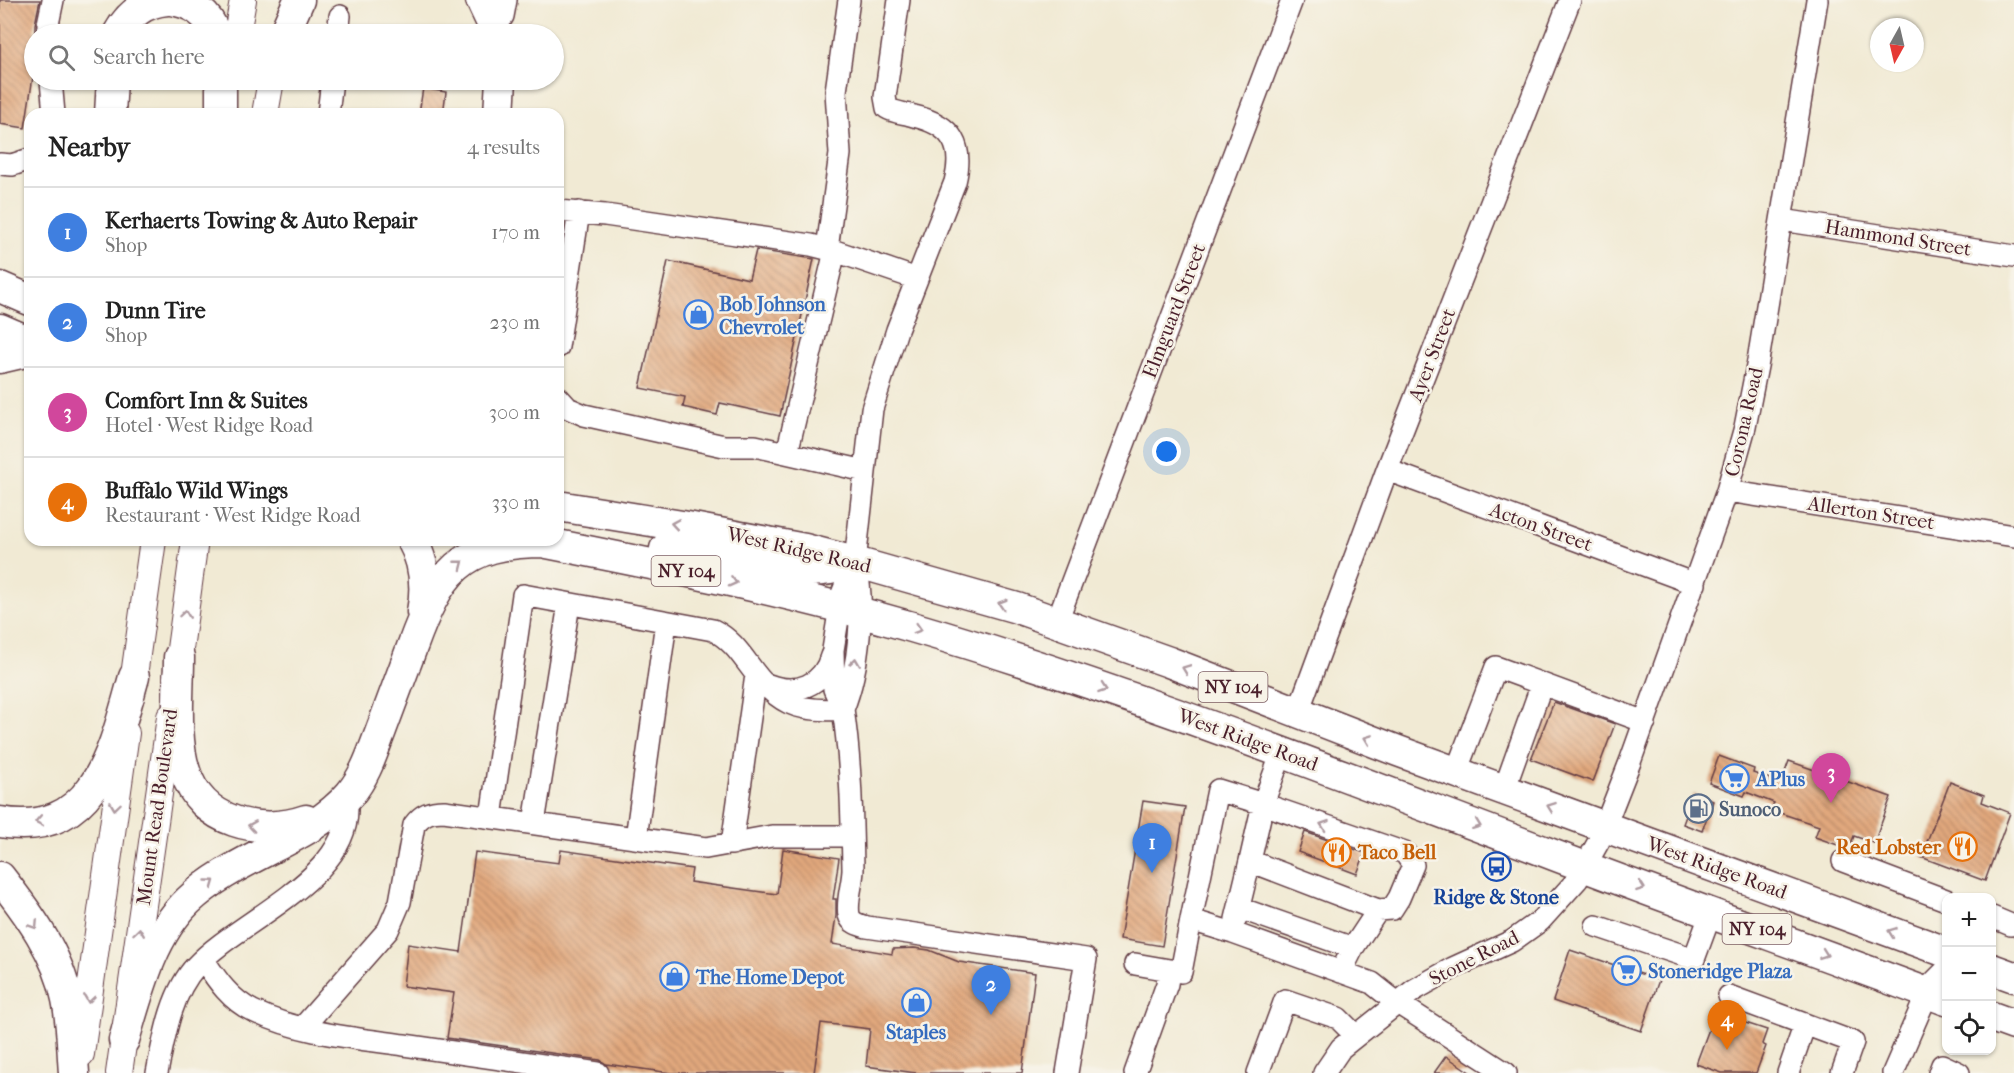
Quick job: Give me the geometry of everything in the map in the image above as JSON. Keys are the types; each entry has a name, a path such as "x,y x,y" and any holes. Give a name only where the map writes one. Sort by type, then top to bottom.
{"highway":[{"path":"113,24 119,0"},
{"path":"124,24 140,8 169,0 185,3 198,10 210,24"},
{"path":"288,24 298,0"},
{"path":"481,0 493,24"},
{"path":"110,108 111,90"},
{"path":"221,90 222,108"},
{"path":"499,108 500,90"},
{"path":"0,279 24,277"},
{"path":"0,287 24,297"},
{"path":"0,329 24,339"},
{"path":"0,358 24,352"},
{"name":"West Ridge Road","path":"564,506 703,529 855,561 1056,621 1504,790 1942,950"},
{"path":"124,1040 137,996 153,955 178,912 198,892 216,879 316,824 346,799 360,780 370,760 418,630 425,583 421,559 414,546"},
{"name":"West Ridge Road","path":"418,630 437,589 450,572 467,558 499,546"},
{"name":"West Ridge Road","path":"562,546 699,573 850,611 1032,664 1282,752 1937,996"},
{"path":"587,551 660,549 733,556 802,571 828,571 855,561"},
{"path":"179,657 179,717 183,761 191,786 210,807 226,818 243,825 271,827 290,825 309,819 346,799"},
{"path":"0,822 20,824 48,820 66,813 87,795 106,764 134,676"},
{"path":"0,877 38,931 60,975 69,1012 76,1073"},
{"path":"1996,970 2014,977"},
{"path":"1996,1018 2014,1025"}],"main road":[{"path":"239,24 243,0"},
{"path":"282,24 286,0"},
{"path":"223,108 226,90"},
{"path":"266,108 270,90"},
{"name":"Mount Read Boulevard","path":"76,1073 152,546"},
{"name":"Mount Read Boulevard","path":"119,1073 194,546"}],"street":[{"path":"48,24 53,0"},
{"path":"499,24 506,0"},
{"path":"787,453 831,250 840,154 836,91 849,0"},
{"path":"843,709 852,677 847,580 855,561 869,430 878,390 897,330 956,182 959,159 951,136 943,128 933,122 887,108 885,97 899,0"},
{"name":"Elmguard Street","path":"1056,621 1292,0"},
{"name":"Ayer Street","path":"1298,712 1388,470 1570,0"},
{"name":"Corona Road","path":"1606,827 1695,584 1727,491 1744,427 1758,361 1817,0"},
{"path":"52,90 53,108"},
{"path":"329,108 331,90"},
{"path":"0,164 12,165 24,161"},
{"path":"564,266 568,212 765,238 831,250 917,279"},
{"name":"Hammond Street","path":"1782,220 2014,256"},
{"path":"564,404 568,408 584,415 724,446 755,446 865,471"},
{"name":"Acton Street","path":"1388,470 1695,584"},
{"name":"Allerton Street","path":"1727,491 2014,536"},
{"path":"491,818 523,595 712,630 736,647 767,689 784,702 812,708 843,709"},
{"path":"534,824 569,604"},
{"path":"758,678 784,690 801,689 816,681 826,669 850,611"},
{"path":"636,838 666,622"},
{"path":"833,650 834,688 843,709 849,749 853,873 849,915 852,921 858,925 1086,958 1067,1073"},
{"path":"1456,772 1496,667 1645,722"},
{"path":"732,844 758,678"},
{"path":"1504,790 1542,684"},
{"path":"1233,933 1263,804 1282,752"},
{"path":"1135,964 1181,972 1218,790 1405,853 1413,865 1392,909 1378,910 1250,861"},
{"path":"158,1073 170,1019 179,994 190,974 203,959 233,933 295,893 321,866 344,830 348,815 346,799"},
{"path":"303,1027 388,930 400,902 414,825 420,817 436,811 705,848 772,836 852,836"},
{"name":"Stone Road","path":"1324,1073 1341,1048 1396,1002 1432,978 1496,950 1528,931 1563,898 1586,867 1606,827"},
{"path":"1843,861 1942,898"},
{"path":"1239,908 1353,948"},
{"path":"1341,972 1353,948 1378,910"},
{"path":"1596,926 1694,959 1711,913"},
{"path":"1191,920 1372,983 1396,1002 1506,1073"},
{"path":"203,959 222,987 242,1005 268,1017 355,1038 598,1073"},
{"path":"1136,1073 1167,984 1169,970"},
{"path":"1893,1073 1937,996 1935,979 1942,974"},
{"path":"1729,996 1853,1042 1842,1073"},
{"path":"1258,1073 1285,1000 1338,1018 1356,1036"},
{"path":"1788,1073 1805,1024"},
{"path":"1939,1073 1942,1065 1959,1073"}],"building":[{"path":"0,0 40,0 35,24 24,24 24,90 31,90 28,108 24,108 24,128 0,124"},
{"path":"423,90 446,92 444,108 420,108"},
{"path":"756,250 814,259 780,416 720,403 717,415 683,407 685,397 640,388 668,261 749,279"},
{"path":"1554,702 1615,724 1593,782 1531,759"},
{"path":"1719,756 1754,769 1753,773 1781,783 1789,761 1891,797 1874,843 1854,836 1849,849 1815,837 1819,826 1771,810 1774,803 1746,792 1744,796 1709,783"},
{"path":"1950,782 1984,795 1982,802 2010,813 1985,881 1921,857"},
{"path":"1694,794 1713,801 1702,831 1683,824"},
{"path":"1143,801 1185,807 1162,946 1120,939"},
{"path":"1305,832 1365,853 1357,874 1298,852"},
{"name":"The Home Depot","path":"783,849 839,858 833,899 836,899 836,916 832,944 892,954 893,949 929,950 959,962 1035,973 1022,1073 916,1073 866,1066 870,1029 821,1023 814,1073 671,1073 606,1064 600,1060 447,1038 454,993 403,986 408,944 461,952 475,852 559,863 561,850 692,869 690,882 777,894"},
{"path":"1570,950 1659,980 1641,1031 1553,1001"},
{"path":"1715,1013 1767,1030 1762,1044 1766,1046 1756,1073 1722,1073 1696,1064"},
{"path":"1446,1056 1471,1073 1434,1073"}],"place":[{"name":"Bob Johnson Chevrolet","path":"698,315"},
{"name":"APlus","path":"1735,779"},
{"name":"Comfort Inn & Suites","path":"1831,803"},
{"name":"Sunoco","path":"1698,809"},
{"name":"Red Lobster","path":"1962,847"},
{"name":"Taco Bell","path":"1337,852"},
{"name":"Ridge & Stone","path":"1496,866"},
{"name":"Kerhaerts Towing & Auto Repair","path":"1152,873"},
{"name":"Stoneridge Plaza","path":"1627,971"},
{"name":"The Home Depot","path":"675,977"},
{"name":"Staples","path":"916,1002"},
{"name":"Dunn Tire","path":"991,1015"},
{"name":"Buffalo Wild Wings","path":"1727,1050"}]}
